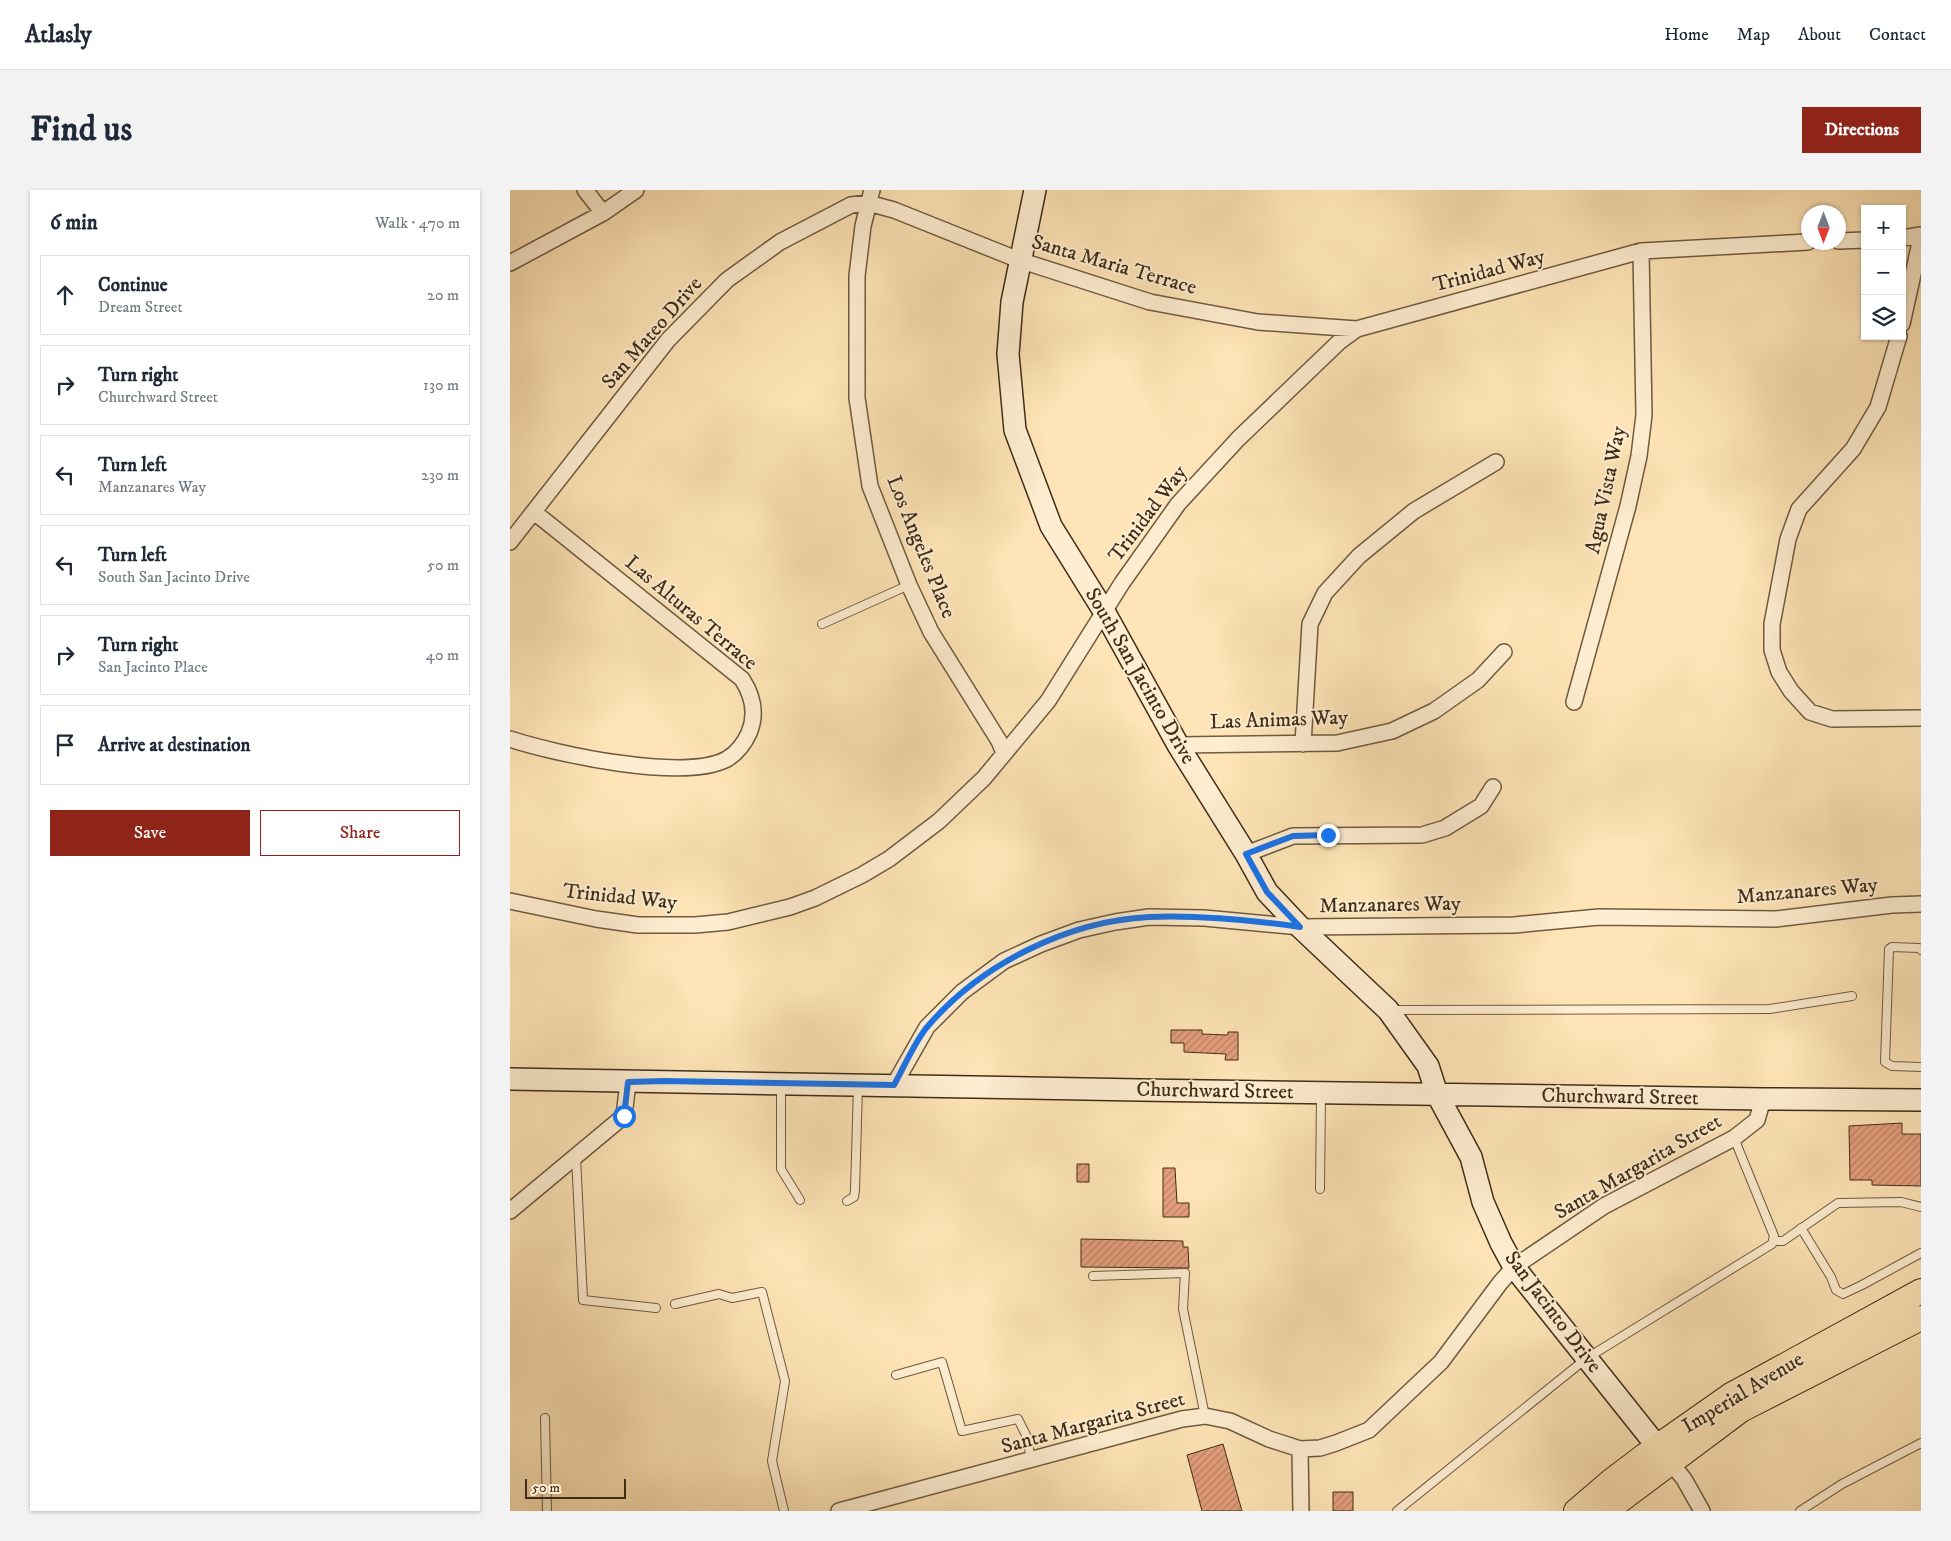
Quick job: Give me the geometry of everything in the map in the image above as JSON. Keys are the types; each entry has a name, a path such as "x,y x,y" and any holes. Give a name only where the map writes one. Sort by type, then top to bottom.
{"main road":[{"name":"Imperial Avenue","path":"1606,1511 1664,1454 1731,1395 1921,1291"},
{"name":"Imperial Avenue","path":"1576,1511 1611,1481 1664,1454 1741,1410 1921,1318"}],"street":[{"path":"585,190 603,213"},
{"path":"510,263 603,213 636,190"},
{"name":"South San Jacinto Drive","path":"1035,190 1019,260 1012,302 1008,354 1015,430 1051,526 1105,613 1178,745 1246,854 1267,892 1300,927 1388,1010 1428,1066 1437,1094"},
{"name":"Santa Maria Terrace","path":"870,197 894,210 1019,260 1150,302 1258,322 1357,328"},
{"name":"San Mateo Drive","path":"510,542 668,340 727,280 780,242 870,197"},
{"name":"Los Angeles Place","path":"870,197 857,276 857,398 870,486 909,585 932,632 999,741 1004,753"},
{"path":"1906,238 1921,236 1906,305"},
{"path":"1846,241 1861,240"},
{"name":"Trinidad Way","path":"510,902 596,919 660,926 728,922 790,907 823,894 862,874 915,841 962,800 1048,701 1105,613 1122,583 1178,504 1238,439 1339,342 1357,328 1641,251 1801,242"},
{"name":"Agua Vista Way","path":"1574,702 1628,506 1638,456 1644,415 1641,251"},
{"path":"1898,340 1878,407 1853,449 1799,509 1788,539 1772,624 1772,650 1778,672 1791,691 1810,712 1832,719 1921,718"},
{"path":"1303,744 1310,624 1325,593 1359,556 1414,511 1496,462"},
{"name":"Las Alturas Terrace","path":"510,739 591,759 632,765 662,767 700,766 716,763 734,754 746,739 753,719 752,698 742,680 534,512"},
{"name":"Las Animas Way","path":"1178,745 1337,743 1392,731 1434,712 1478,680 1504,652"},
{"path":"1246,854 1293,836 1422,835 1445,828 1481,806 1493,787"},
{"name":"Manzanares Way","path":"894,1085 926,1027 962,992 1004,961 1041,944 1079,930 1149,917 1204,918 1300,927 1514,925 1599,917 1776,919 1892,905 1921,904"},
{"name":"Churchward Street","path":"510,1079 1321,1093 1921,1100"},
{"path":"510,1211 624,1116 628,1082"},
{"name":"San Jacinto Drive","path":"1437,1094 1471,1157 1483,1202 1501,1243 1514,1266 1684,1479 1702,1511"},
{"name":"Santa Margarita Street","path":"839,1511 856,1509 1182,1419 1205,1416 1230,1421 1269,1439 1300,1449 1320,1448 1368,1430 1441,1362 1514,1266 1604,1206 1734,1138 1757,1120 1763,1099"},
{"path":"1300,1449 1301,1511"}],"lane":[{"path":"822,624 909,585"},
{"path":"1921,950 1919,948 1892,947 1889,949 1885,1062 1892,1066 1921,1067"},
{"path":"1388,1010 1770,1009 1852,996"},
{"path":"781,1083 781,1169 800,1200"},
{"path":"847,1201 854,1197 855,1190 858,1084"},
{"path":"1320,1189 1321,1093"},
{"path":"1397,1511 1587,1358 1772,1244 1774,1236 1734,1138"},
{"path":"576,1157 583,1300 656,1308"},
{"path":"1773,1241 1783,1242 1838,1203 1901,1202 1921,1207"},
{"path":"1801,1228 1831,1277 1836,1290 1843,1294 1862,1286 1921,1253"},
{"path":"1093,1276 1184,1273 1183,1309 1205,1416"},
{"path":"675,1304 719,1294 732,1298 762,1292 785,1381 772,1461 784,1511"},
{"path":"896,1375 942,1362 962,1431 1018,1418 1027,1438 1031,1460"},
{"path":"545,1418 547,1511"},
{"path":"1800,1511 1842,1484 1921,1443"}],"building":[{"path":"1171,1030 1202,1030 1202,1034 1228,1035 1228,1032 1238,1032 1238,1060 1225,1060 1226,1054 1184,1052 1184,1043 1171,1043"},
{"path":"1902,1123 1902,1134 1921,1134 1921,1186 1872,1185 1872,1180 1850,1180 1849,1126"},
{"path":"1077,1164 1089,1164 1089,1182 1077,1182"},
{"path":"1163,1168 1175,1168 1177,1203 1189,1203 1189,1217 1163,1217"},
{"path":"1081,1239 1183,1241 1183,1247 1188,1247 1189,1268 1081,1267"},
{"path":"1223,1444 1242,1511 1202,1511 1187,1455"},
{"path":"1333,1492 1353,1492 1353,1511 1333,1511"}],"route":[{"path":"624,1116 628,1082 894,1085 926,1027 962,992 1004,961 1041,944 1079,930 1149,917 1204,918 1300,927 1267,892 1246,854 1293,836 1328,835"}]}
